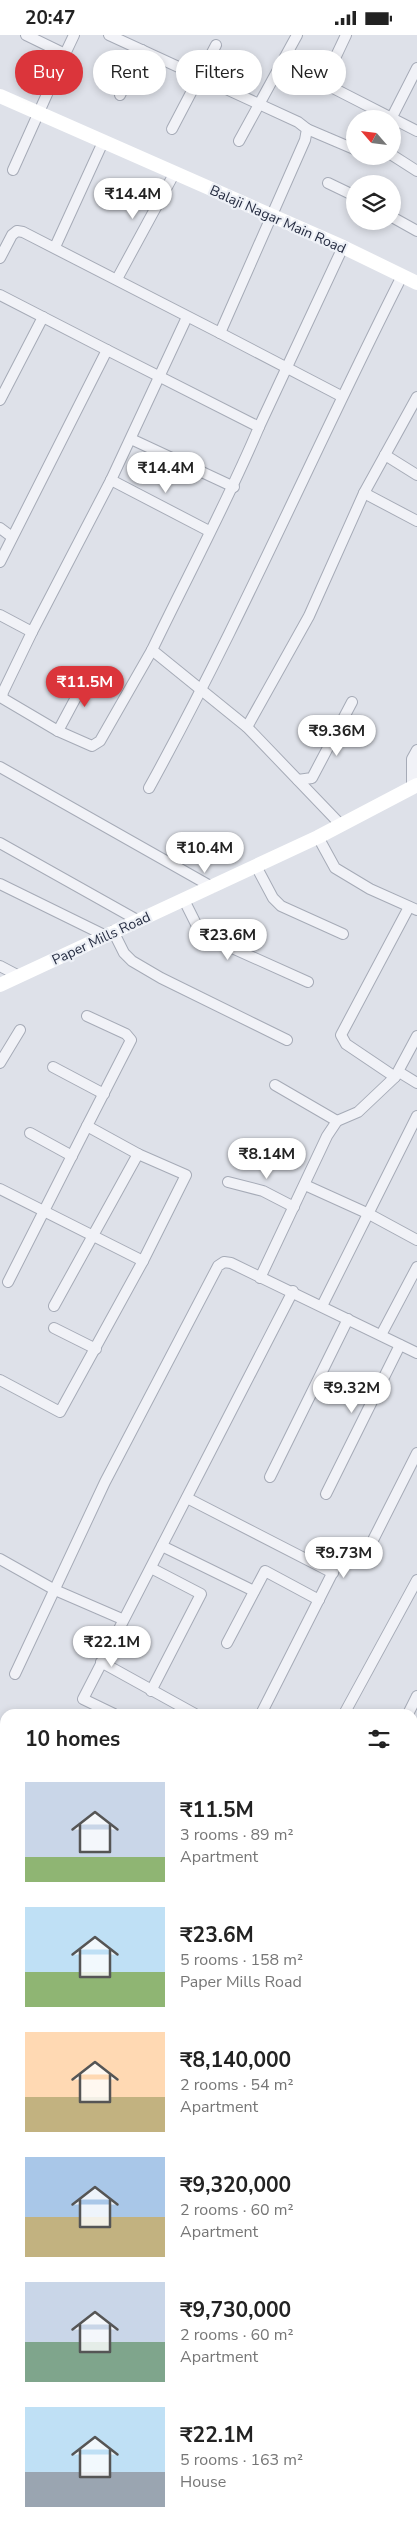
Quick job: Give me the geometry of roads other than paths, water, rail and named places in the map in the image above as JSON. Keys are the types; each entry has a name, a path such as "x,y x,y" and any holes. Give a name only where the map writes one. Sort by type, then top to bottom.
{"main road":[{"name":"Balaji Nagar Main Road","path":"0,96 343,247 417,283"},
{"name":"Paper Mills Road","path":"0,985 108,933 139,921 318,837 414,786"}],"street":[{"path":"26,35 57,50"},
{"path":"67,50 74,35"},
{"path":"109,35 142,50"},
{"path":"288,50 297,35"},
{"path":"339,50 346,35"},
{"path":"213,50 216,45"},
{"path":"396,110 417,68"},
{"path":"239,141 272,79"},
{"path":"346,94 378,110"},
{"path":"13,170 47,95"},
{"path":"172,129 188,95"},
{"path":"236,95 346,146"},
{"path":"401,122 417,131"},
{"path":"220,333 305,140 307,129"},
{"path":"55,247 103,142"},
{"path":"401,161 417,171"},
{"path":"116,279 174,174"},
{"path":"328,183 346,192"},
{"path":"401,222 417,231"},
{"path":"0,258 12,235 17,231 23,232 341,396"},
{"path":"187,317 131,439 3,692 2,698 86,745 92,746 100,741 152,650 209,531 234,487 259,427 343,247"},
{"path":"149,788 202,692 341,396 402,276"},
{"path":"0,295 259,427"},
{"path":"0,400 43,317"},
{"path":"0,563 107,350"},
{"path":"247,727 308,616 364,493 385,455 413,415 417,397"},
{"path":"131,439 234,487"},
{"path":"385,455 417,475"},
{"path":"110,480 209,531"},
{"path":"364,493 417,521"},
{"path":"0,528 12,537"},
{"path":"0,615 32,632"},
{"path":"152,650 247,727 341,825"},
{"path":"58,731 89,673"},
{"path":"298,780 312,778 352,702"},
{"path":"414,786 412,759 417,750"},
{"path":"0,767 212,887"},
{"path":"318,837 334,868 370,889 413,909 341,1035 346,1044 397,1075 417,1083"},
{"path":"0,843 139,921"},
{"path":"256,866 273,898 281,906 342,934"},
{"path":"0,885 108,933 132,961 161,979 287,1040"},
{"path":"184,899 201,934 308,982"},
{"path":"0,966 19,976"},
{"path":"8,1282 131,1041 126,1034 87,1016"},
{"path":"0,1063 20,1030"},
{"path":"260,1278 305,1185 316,1156 337,1121 358,1112 397,1075 417,1036"},
{"path":"53,1067 104,1094"},
{"path":"275,1085 337,1121"},
{"path":"322,1306 417,1116"},
{"path":"0,1379 60,1412 96,1349 186,1175 138,1154 87,1126"},
{"path":"30,1133 72,1156"},
{"path":"54,1306 138,1154"},
{"path":"228,1182 263,1191 294,1207"},
{"path":"305,1185 369,1214 417,1240"},
{"path":"0,1189 142,1261"},
{"path":"15,1674 105,1482 218,1266 224,1262 231,1263 260,1278 293,1291 417,1353"},
{"path":"381,1335 417,1267"},
{"path":"407,1286 417,1291"},
{"path":"104,1709 83,1699 122,1619 151,1568 293,1291"},
{"path":"270,1477 348,1319"},
{"path":"54,1328 96,1349"},
{"path":"326,1495 400,1345"},
{"path":"264,1709 345,1548 351,1545 369,1548 417,1453"},
{"path":"187,1498 333,1573"},
{"path":"162,1546 254,1591"},
{"path":"0,1559 55,1590 122,1619"},
{"path":"151,1568 201,1594 151,1691"},
{"path":"227,1643 265,1571 319,1600"},
{"path":"347,1709 417,1580"},
{"path":"101,1662 185,1709"},
{"path":"410,1709 417,1696"}]}
